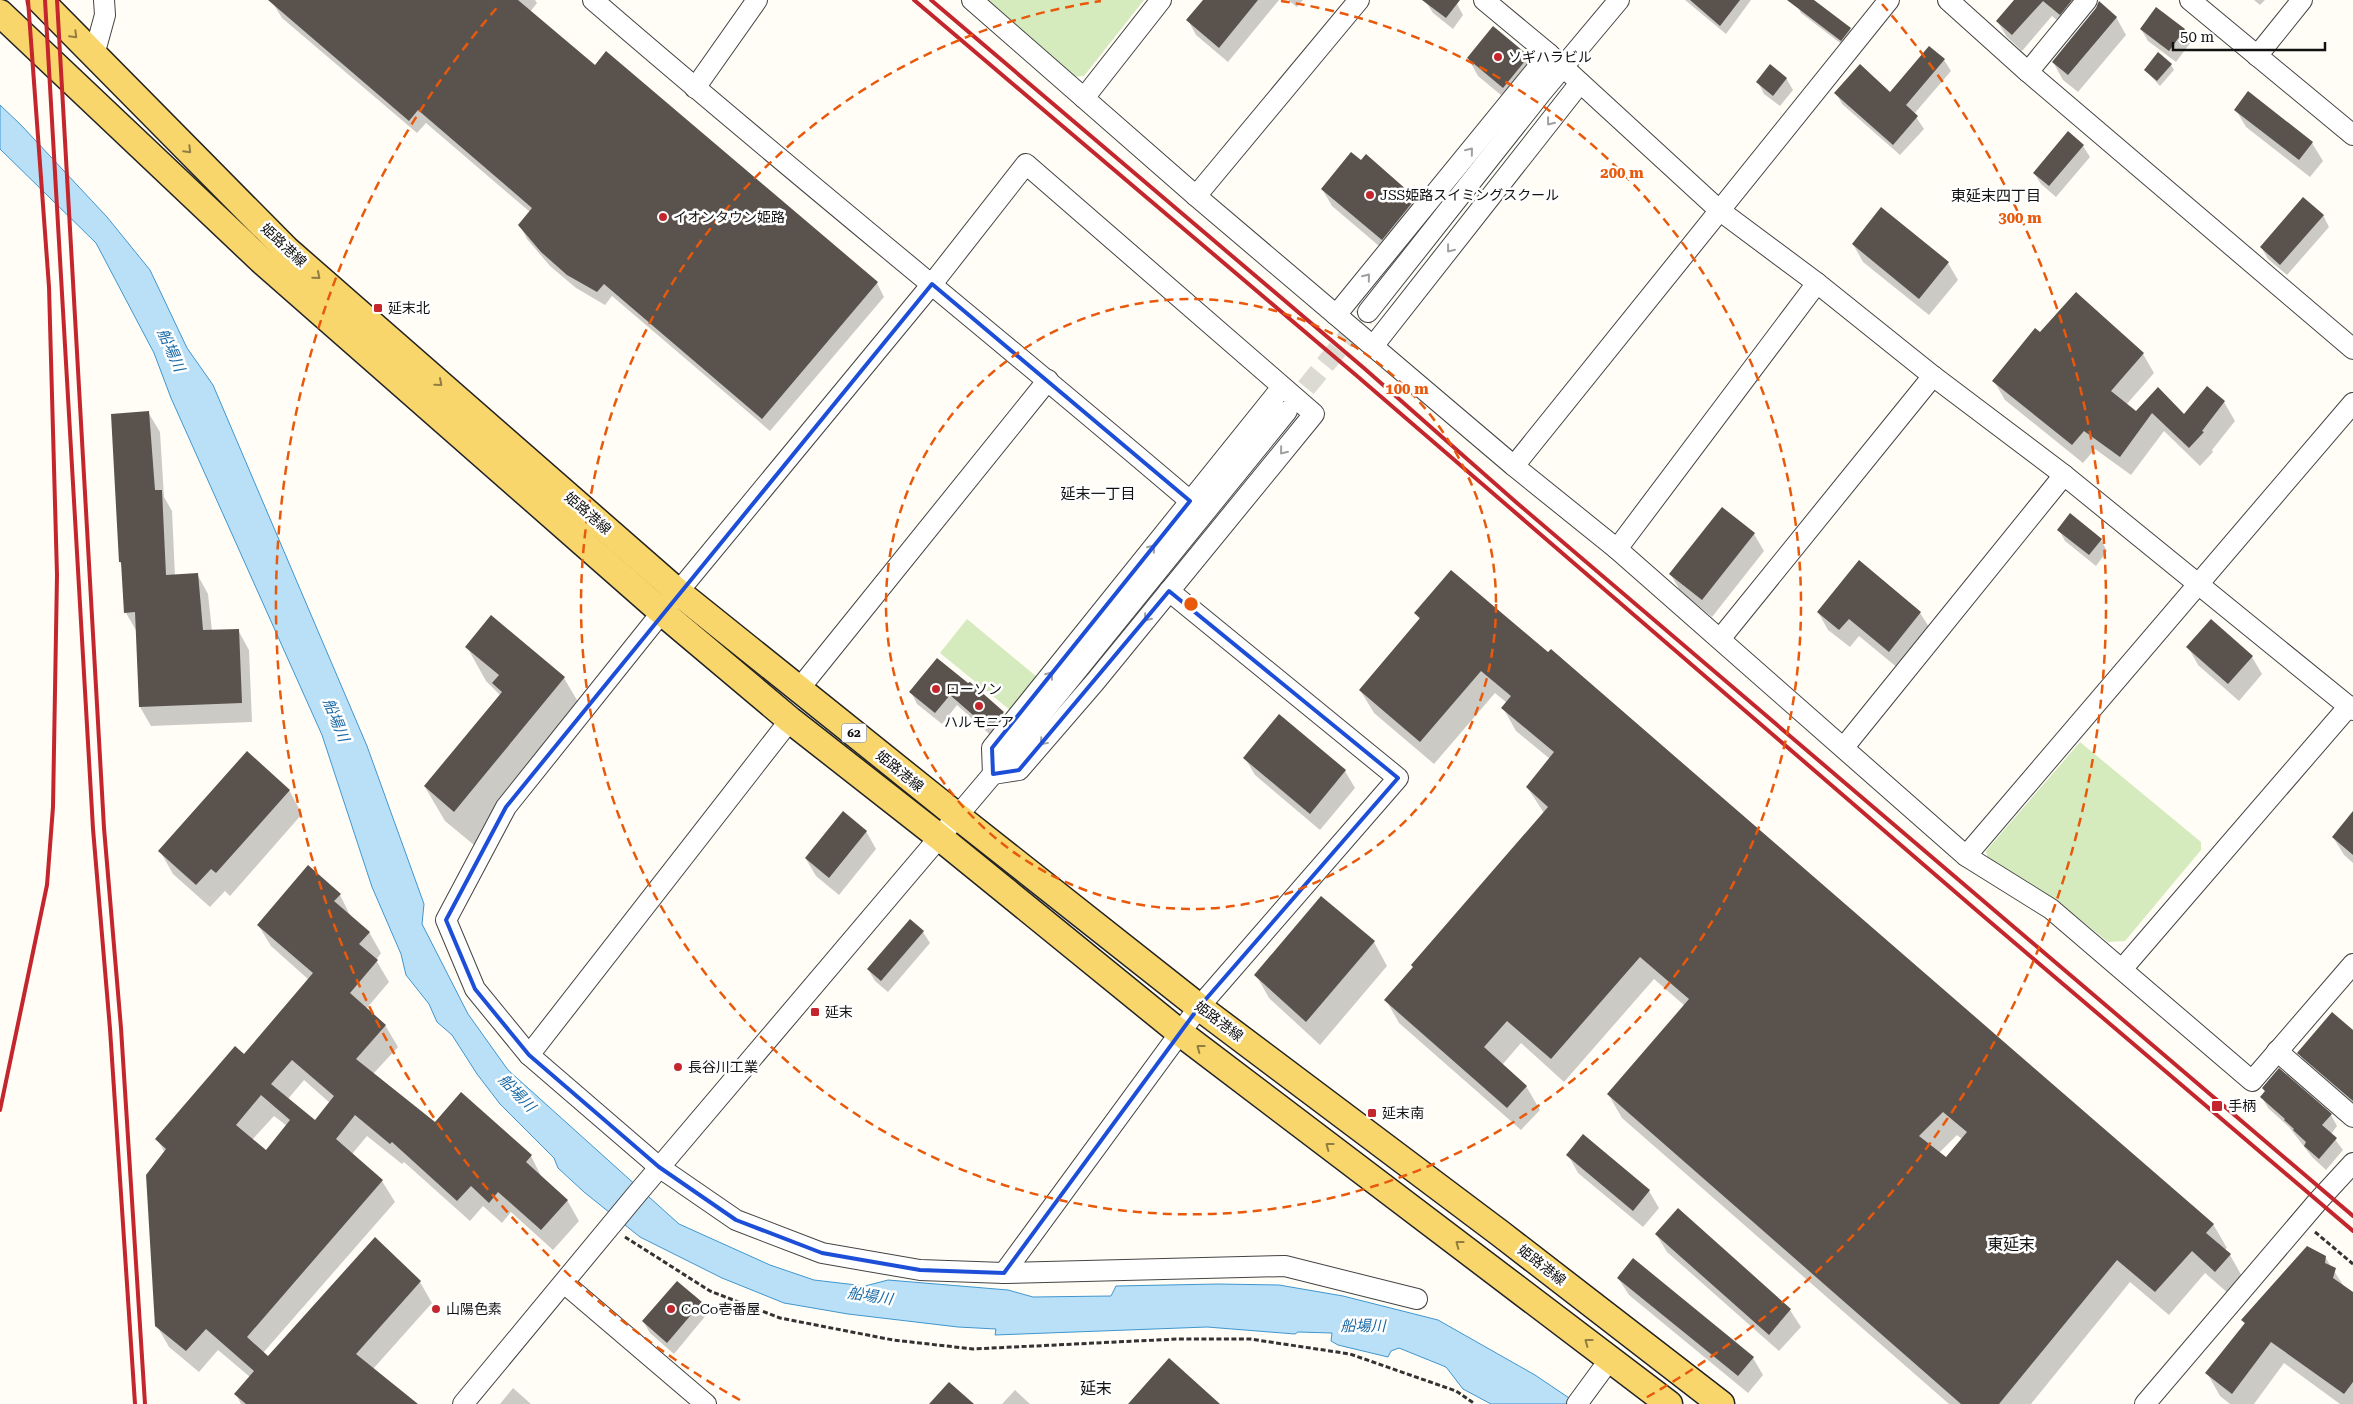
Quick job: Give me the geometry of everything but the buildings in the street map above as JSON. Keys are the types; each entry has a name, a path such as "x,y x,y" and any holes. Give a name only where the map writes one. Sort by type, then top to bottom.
{"main road":[{"name":"姫路港線","path":"40,0 286,249 678,592 956,815 1199,1006 1501,1234 1721,1404"},
{"name":"姫路港線","path":"0,13 261,260 663,613 790,720 938,836 1179,1032 1669,1404"}],"street":[{"path":"94,55 105,15 104,0"},
{"path":"593,0 695,88 1048,380 1190,501"},
{"path":"695,88 757,0"},
{"path":"972,0 1196,196 1374,345 1514,466 1617,549 1966,856 2051,909 2252,1081 2353,964"},
{"path":"1084,98 1161,0"},
{"path":"1196,196 1359,0"},
{"path":"1484,0 1556,61 1719,210 1817,283 1933,376 2064,475 2351,708 2122,968"},
{"path":"1336,315 1556,61 1619,0"},
{"path":"1514,466 1889,0"},
{"path":"1948,0 2028,72 2353,349"},
{"path":"2028,72 2087,0"},
{"path":"2190,0 2353,135"},
{"path":"2257,56 2302,0"},
{"path":"1368,312 1556,61"},
{"path":"1374,345 1580,83"},
{"path":"993,774 1019,770 1314,414 1026,164 932,284 678,592 506,807 446,920 475,989 529,1055 659,1167 736,1220 822,1253 920,1270 1004,1273 1285,1266 1417,1299"},
{"path":"1617,549 1817,283"},
{"path":"1720,639 1933,376"},
{"path":"799,689 1048,380"},
{"path":"993,774 992,748 1282,387"},
{"path":"1966,856 2353,403"},
{"path":"463,1404 659,1167 938,836 993,774 1287,411"},
{"path":"1844,747 2064,475"},
{"path":"1004,1273 1199,1006 1398,778 1169,591"},
{"path":"529,1055 790,720"},
{"path":"2277,1051 2353,1117"},
{"path":"2145,1404 2318,1201 2353,1163"},
{"path":"564,1283 706,1404"},
{"path":"1577,1404 1610,1359"}],"path":[{"path":"2302,1222 2353,1264"},
{"path":"609,1228 710,1291 780,1318 892,1340 973,1348 1176,1339 1250,1339 1350,1354 1456,1391 1474,1404"}],"highlighted area":[{"path":"932,284 1190,501 992,748 993,774 1019,770 1169,591 1398,778 1199,1007 1004,1273 920,1270 822,1253 736,1220 659,1167 529,1055 475,989 446,920 506,807"}],"green space":[{"path":"986,0 1144,0 1084,76 1071,77"},
{"path":"967,619 1037,677 1010,710 940,653"},
{"path":"2080,742 2201,842 2201,850 2125,941 2108,942 2055,899 1988,860 1986,851"}],"water":[{"name":"船場川","path":"0,105 107,217 150,270 187,348 213,385 367,746 424,904 422,924 468,1014 508,1070 679,1224 770,1265 814,1280 865,1286 888,1280 1008,1290 1033,1297 1111,1296 1116,1286 1279,1285 1343,1296 1438,1320 1535,1375 1578,1404 1491,1404 1463,1389 1446,1367 1399,1348 1391,1351 1388,1357 1338,1345 1331,1341 1332,1333 1298,1332 1295,1334 1207,1327 995,1335 996,1329 958,1327 848,1314 784,1303 722,1278 640,1237 584,1192 558,1168 554,1158 500,1104 477,1074 452,1035 437,1022 429,1004 406,975 401,954 372,887 322,735 171,398 154,353 96,243 0,149"}],"tunnel":[{"path":"1287,411 1368,312"}],"railway":[{"path":"0,1110 47,885 53,807 57,575 49,287 28,0"},
{"path":"45,0 93,829 110,1029 135,1404"},
{"path":"57,0 104,828 121,1028 145,1404"},
{"path":"914,0 1357,376 1975,909 2353,1231"},
{"path":"931,0 1365,369 1517,503 2353,1216"}],"place":[{"name":"ソギハラビル","path":"1498,57"},
{"name":"JSS姫路スイミングスクール","path":"1370,195"},
{"name":"イオンタウン姫路","path":"663,217"},
{"name":"延末北","path":"378,308"},
{"name":"ローソン","path":"936,689"},
{"name":"ハルモニア","path":"979,706"},
{"name":"延末","path":"815,1012"},
{"name":"長谷川工業","path":"678,1067"},
{"name":"手柄","path":"2217,1106"},
{"name":"延末南","path":"1372,1113"},
{"name":"山陽色素","path":"436,1309"},
{"name":"CoCo壱番屋","path":"671,1309"}],"district":[{"name":"東延末四丁目","path":"1996,196"},
{"name":"延末一丁目","path":"1098,494"},
{"name":"東延末","path":"2011,1244"},
{"name":"延末","path":"1096,1388"}]}
